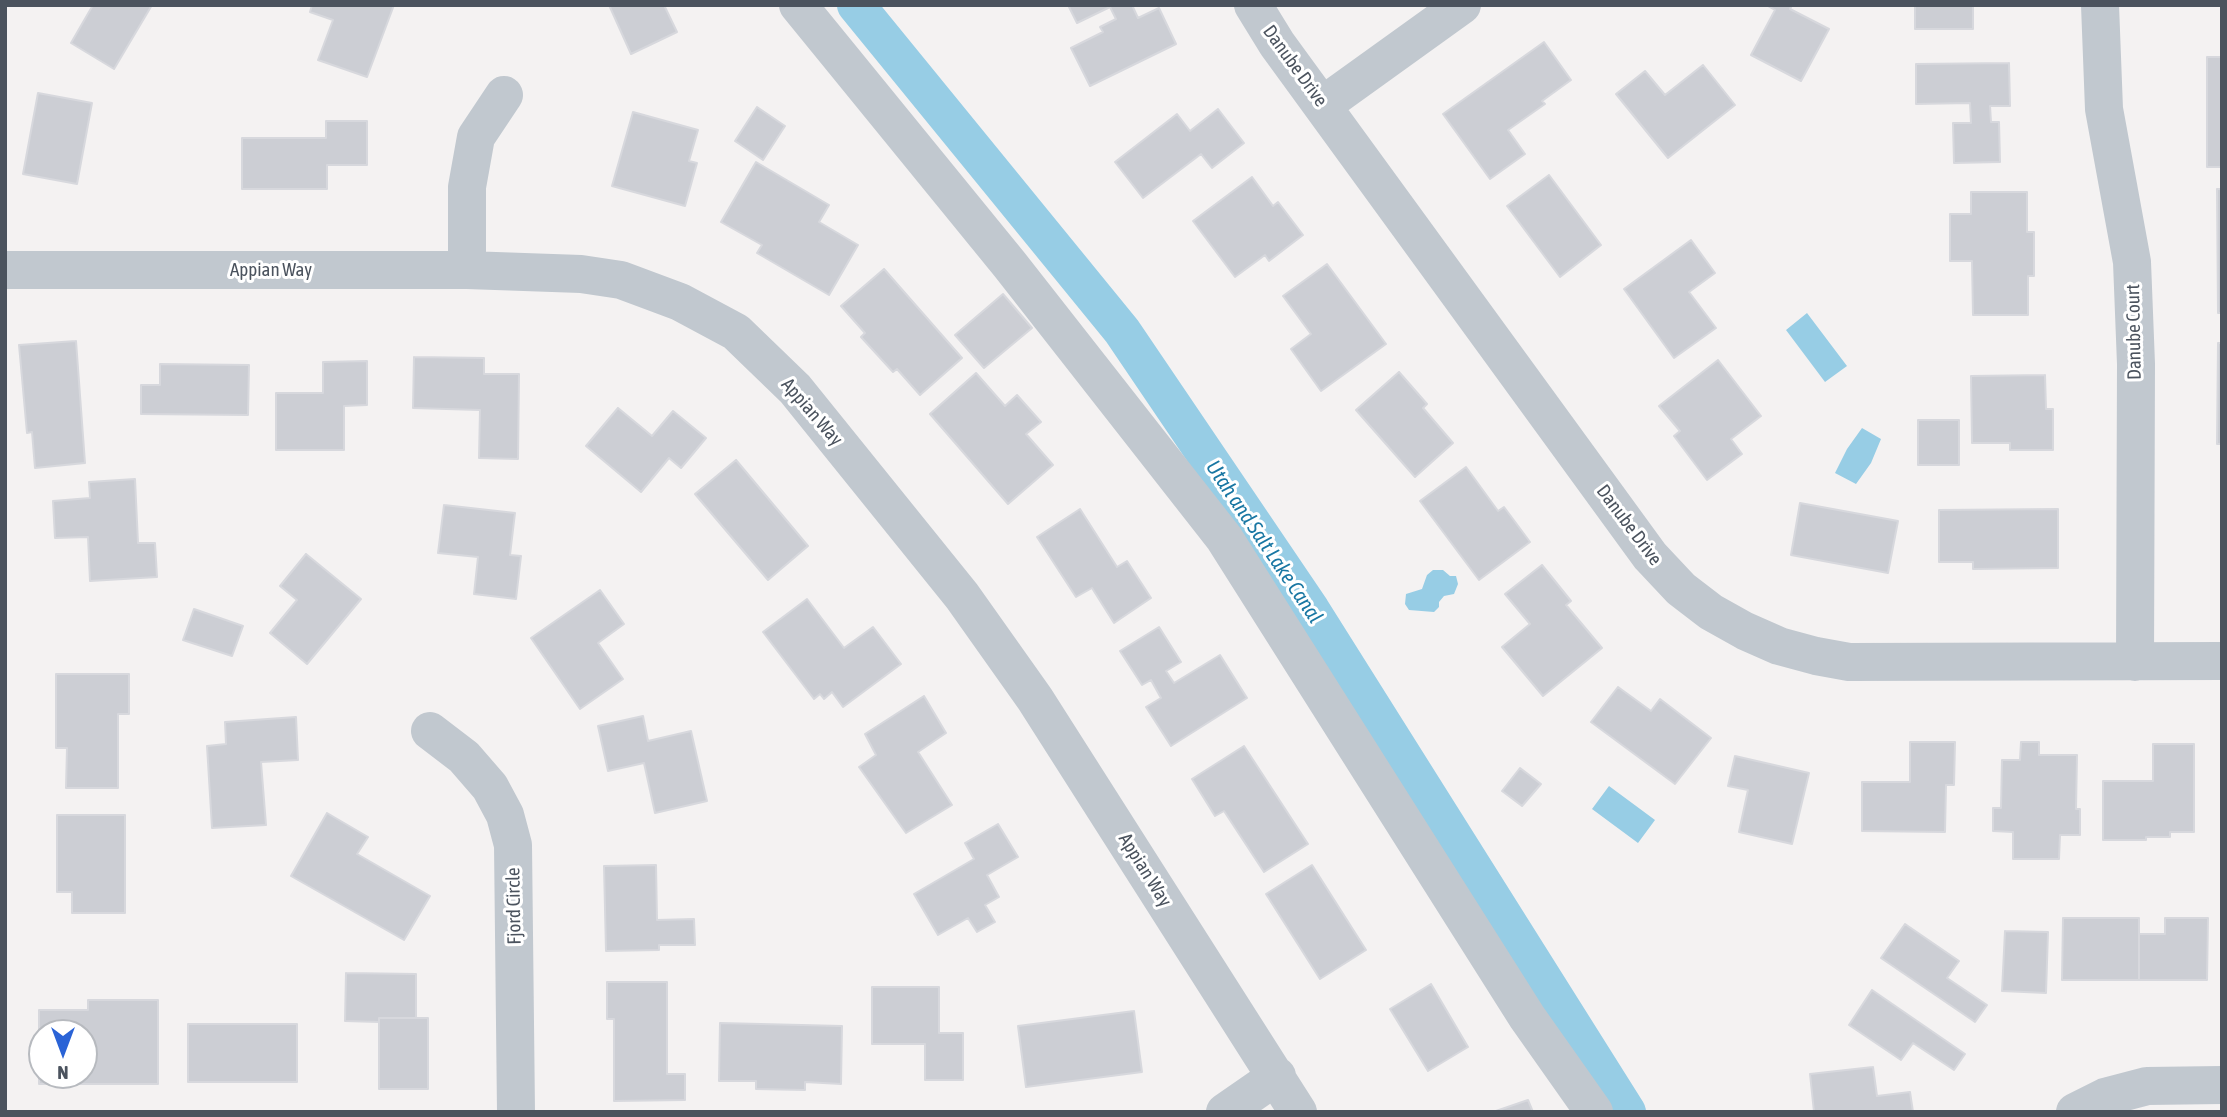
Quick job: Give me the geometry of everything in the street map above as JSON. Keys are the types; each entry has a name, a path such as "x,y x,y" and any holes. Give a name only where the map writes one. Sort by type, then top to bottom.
{"street":[{"path":"798,5 1010,265 1224,538 1527,1017 1594,1112"},
{"name":"Danube Drive","path":"1253,5 1276,44 1650,556 1681,589 1711,612 1779,646 1849,662 2222,661"},
{"path":"1323,105 1462,5"},
{"name":"Danube Court","path":"2100,5 2104,109 2132,262 2136,364 2135,662"},
{"path":"467,270 467,187 476,137 505,95"},
{"name":"Appian Way","path":"5,270 467,270 567,273 621,280 680,302 736,332 795,389 962,596 1035,699 1298,1112"},
{"name":"Fjord Circle","path":"430,731 464,757 490,787 505,815 513,845 516,1112"},
{"path":"1225,1112 1276,1076"},
{"path":"2075,1112 2105,1097 2147,1086 2222,1085"}],"water":[{"path":"1807,313 1847,366 1825,382 1786,330"},
{"path":"1862,428 1881,439 1871,463 1856,484 1835,473"},
{"path":"1433,570 1443,570 1450,576 1456,576 1458,584 1454,594 1444,596 1434,612 1409,610 1405,604 1406,594 1422,589 1427,575"},
{"path":"1609,786 1655,820 1638,843 1592,809"}],"building":[{"path":"93,5 152,5 114,69 71,43"},
{"path":"312,5 394,5 367,77 318,60 333,20 310,12"},
{"path":"609,5 664,5 677,32 631,54"},
{"path":"1068,5 1132,5 1138,18 1159,8 1176,44 1090,86 1071,48 1103,32 1100,27 1116,19 1110,7 1077,23"},
{"path":"1766,5 1792,5 1790,9 1829,29 1801,81 1751,55 1775,10"},
{"path":"1915,5 1973,5 1973,29 1915,29"},
{"path":"1544,42 1571,80 1542,101 1545,104 1508,130 1525,154 1490,179 1443,114"},
{"path":"2207,57 2222,57 2222,167 2207,167"},
{"path":"2009,63 2010,106 1990,106 1991,122 1999,122 2000,162 1954,163 1953,123 1971,123 1970,103 1916,104 1916,64"},
{"path":"1703,65 1735,105 1668,158 1616,94 1645,71 1665,95"},
{"path":"38,93 92,103 77,184 23,174"},
{"path":"757,107 785,126 763,160 735,141"},
{"path":"1218,109 1244,143 1212,168 1201,154 1143,198 1115,162 1177,114 1190,131"},
{"path":"633,112 698,130 689,161 697,163 685,206 612,186"},
{"path":"326,121 367,121 367,165 327,165 327,189 242,189 242,138 326,138"},
{"path":"756,162 829,205 819,222 858,245 829,295 757,253 762,245 721,222"},
{"path":"1549,175 1601,245 1560,277 1507,206"},
{"path":"1252,177 1273,206 1278,202 1303,235 1269,261 1265,255 1235,277 1193,221"},
{"path":"2217,189 2222,189 2222,313 2218,313"},
{"path":"1971,192 2027,192 2027,232 2034,232 2034,276 2028,276 2028,315 1973,315 1972,261 1950,261 1950,214 1971,214"},
{"path":"1691,240 1715,273 1689,292 1716,328 1674,358 1624,289"},
{"path":"1327,264 1386,344 1321,391 1291,349 1311,334 1283,296"},
{"path":"884,269 962,358 920,395 897,369 893,372 861,337 865,333 841,306"},
{"path":"1003,294 1032,328 984,368 955,335"},
{"path":"76,341 85,463 35,468 32,432 27,433 19,345"},
{"path":"2218,343 2222,343 2222,444 2217,444"},
{"path":"414,357 484,358 484,374 519,374 518,459 479,458 480,410 413,408"},
{"path":"1718,360 1761,416 1731,439 1742,454 1707,480 1674,436 1680,431 1659,406"},
{"path":"367,361 367,405 344,406 344,450 276,450 276,393 323,393 323,362"},
{"path":"160,364 249,365 248,415 141,414 141,385 160,385"},
{"path":"1399,372 1427,404 1423,408 1453,443 1415,477 1356,410"},
{"path":"976,373 1005,406 1017,395 1041,422 1026,434 1053,465 1008,504 930,414"},
{"path":"2045,375 2046,409 2053,409 2053,450 2010,450 2010,443 1972,443 1971,376"},
{"path":"618,408 652,436 673,411 706,438 681,468 669,458 641,492 586,446"},
{"path":"1918,420 1959,420 1959,465 1918,465"},
{"path":"736,460 808,546 768,580 695,494"},
{"path":"1466,467 1498,511 1504,507 1530,542 1479,580 1420,501"},
{"path":"135,479 138,543 155,543 157,577 90,581 88,537 55,538 53,501 90,498 89,482"},
{"path":"1800,503 1898,521 1888,573 1791,555"},
{"path":"444,505 515,513 510,555 521,556 516,599 474,594 478,557 438,553"},
{"path":"1080,509 1117,567 1127,561 1151,598 1114,623 1092,588 1076,597 1037,537"},
{"path":"2058,509 2058,568 1973,569 1973,562 1939,562 1939,510"},
{"path":"306,554 361,599 307,664 270,633 297,600 280,586"},
{"path":"1542,565 1571,601 1566,605 1602,648 1543,696 1502,647 1530,624 1505,594"},
{"path":"600,590 624,624 598,643 623,679 580,709 531,638"},
{"path":"807,599 844,648 873,627 901,664 843,707 832,692 824,699 820,694 814,699 763,632"},
{"path":"194,609 243,626 232,656 183,640"},
{"path":"1159,627 1181,662 1166,671 1174,683 1220,655 1247,698 1171,746 1146,707 1161,698 1151,680 1142,685 1120,651"},
{"path":"56,674 129,674 129,714 118,714 118,788 66,788 67,748 56,748"},
{"path":"1618,687 1651,711 1660,699 1711,738 1675,784 1591,722"},
{"path":"924,696 946,733 918,752 952,805 906,833 859,767 876,755 865,734"},
{"path":"643,716 648,741 691,731 707,801 655,813 644,763 608,771 598,726"},
{"path":"296,717 298,760 261,762 266,825 212,828 207,746 226,744 225,722"},
{"path":"1910,742 1955,742 1954,785 1946,785 1945,832 1862,831 1862,782 1910,782"},
{"path":"2021,742 2039,742 2039,755 2077,755 2076,809 2080,809 2080,835 2060,835 2059,859 2013,859 2013,832 1993,831 1993,808 2001,808 2002,760 2020,760"},
{"path":"2153,744 2194,744 2194,832 2170,832 2170,837 2146,837 2146,840 2103,840 2103,781 2153,781"},
{"path":"1244,746 1308,844 1264,872 1224,811 1215,816 1192,779"},
{"path":"1735,756 1809,773 1792,844 1739,832 1748,790 1728,786"},
{"path":"1520,768 1541,784 1522,806 1502,791"},
{"path":"327,813 368,837 357,854 430,896 404,940 291,876"},
{"path":"57,815 125,815 125,913 72,913 72,892 57,892"},
{"path":"998,824 1018,857 987,875 999,897 985,905 995,922 977,932 968,918 938,935 914,894 974,859 965,843"},
{"path":"656,865 657,920 694,919 695,945 659,945 659,950 606,951 604,866"},
{"path":"1312,865 1366,950 1320,979 1266,894"},
{"path":"2063,918 2139,918 2139,980 2062,980"},
{"path":"2165,918 2208,918 2207,980 2139,980 2139,934 2165,934"},
{"path":"1905,924 1959,961 1947,978 1987,1005 1975,1022 1881,958"},
{"path":"2005,931 2048,932 2046,993 2002,991"},
{"path":"346,973 416,974 416,1018 379,1018 379,1022 345,1021"},
{"path":"607,982 667,982 667,1074 685,1074 685,1100 614,1101 614,1019 607,1019"},
{"path":"1431,984 1468,1047 1428,1071 1390,1009"},
{"path":"872,987 939,987 939,1033 963,1033 963,1080 925,1080 925,1044 872,1044"},
{"path":"1872,990 1965,1054 1954,1070 1913,1043 1901,1060 1849,1025"},
{"path":"88,1000 158,1000 158,1084 98,1084 98,1019 39,1019 39,1010 88,1010"},
{"path":"1134,1011 1142,1072 1026,1087 1018,1026"},
{"path":"379,1018 428,1018 428,1089 379,1089"},
{"path":"720,1023 842,1026 841,1084 805,1082 805,1090 756,1089 756,1081 719,1081"},
{"path":"188,1024 297,1024 297,1082 188,1082"},
{"path":"1873,1067 1877,1096 1910,1092 1913,1112 1814,1112 1810,1074"},
{"path":"1528,1100 1533,1112 1493,1112"}],"waterway":[{"name":"Utah and Salt Lake Canal","path":"856,5 1122,331 1311,610 1627,1112"}]}
